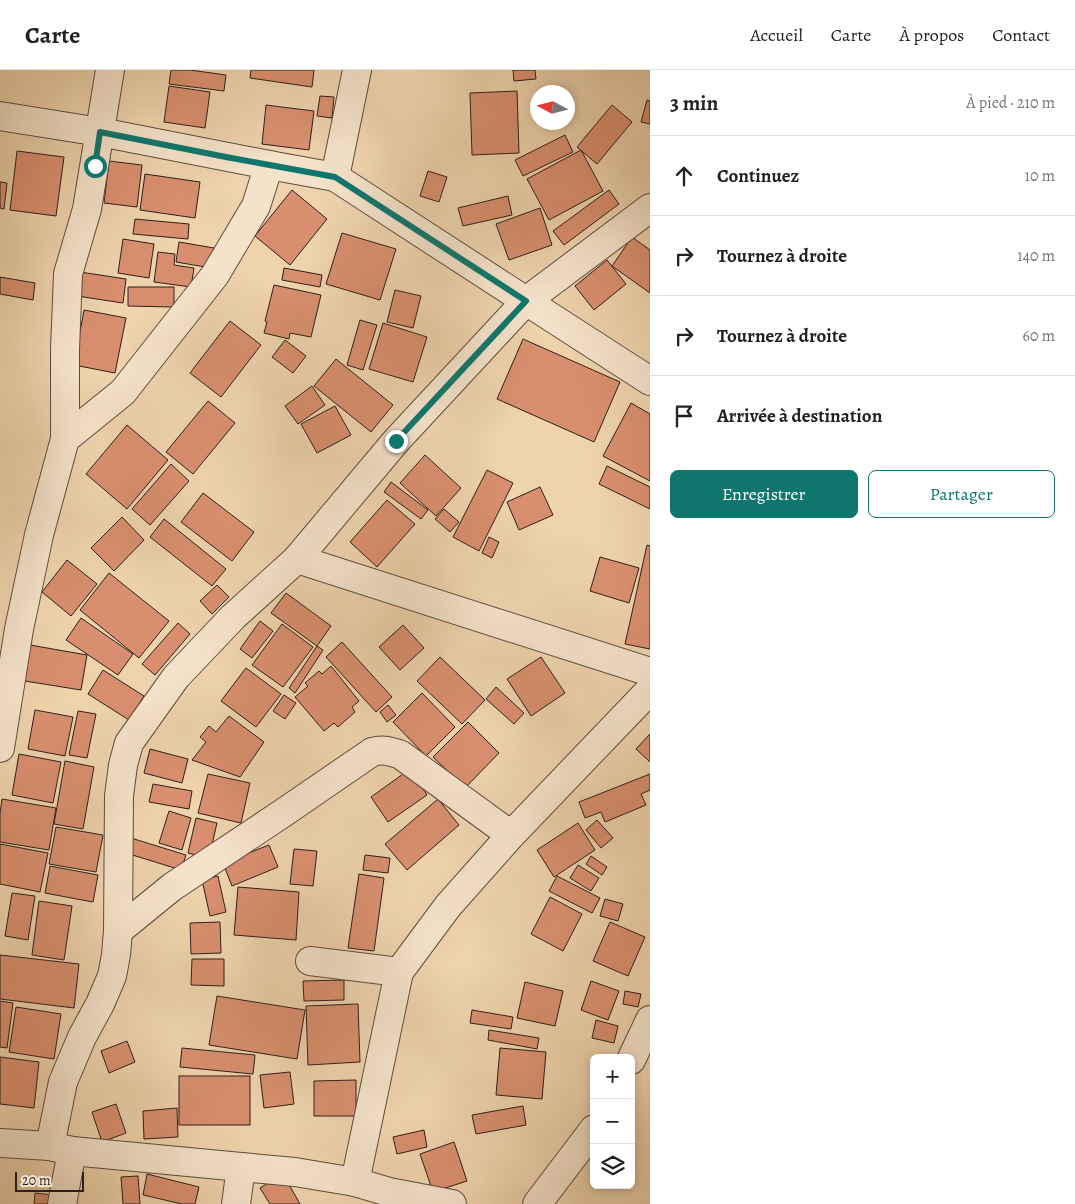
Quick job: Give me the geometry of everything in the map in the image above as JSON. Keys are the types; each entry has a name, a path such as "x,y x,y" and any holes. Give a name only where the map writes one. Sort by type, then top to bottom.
{"street":[{"path":"0,748 3,716 19,629 39,535 65,439 65,349 68,274 87,209 110,70"},
{"path":"335,177 357,70"},
{"path":"0,116 100,132 335,177 650,381"},
{"path":"65,439 123,392 215,274 256,206 269,165"},
{"path":"62,1204 63,1082 82,1036 100,1004 112,976 116,955 118,932 119,796 123,765 130,743 176,677 233,617 297,559 396,441 526,301 650,208"},
{"path":"297,559 650,672"},
{"path":"355,1182 399,972 448,906 511,835 650,690"},
{"path":"118,932 172,886 372,752 381,749 390,750 401,755 511,835"},
{"path":"310,961 399,972"},
{"path":"634,1054 650,1020"},
{"path":"537,1204 590,1135"},
{"path":"0,1143 295,1172 355,1182 389,1192 452,1204"},
{"path":"236,1204 241,1167"}],"building":[{"path":"171,70 190,70 226,75 224,91 169,84"},
{"path":"251,70 314,70 312,87 250,78"},
{"path":"513,70 535,70 536,79 514,81"},
{"path":"169,86 210,92 205,128 164,122"},
{"path":"517,91 519,153 472,155 470,93"},
{"path":"320,96 334,97 332,118 317,116"},
{"path":"647,100 650,101 650,124 641,122"},
{"path":"266,105 314,111 309,150 262,144"},
{"path":"612,105 632,122 597,164 577,147"},
{"path":"565,135 573,152 523,176 515,160"},
{"path":"581,150 603,191 549,220 527,179"},
{"path":"17,151 64,157 56,216 10,210"},
{"path":"109,161 142,165 137,207 104,203"},
{"path":"428,171 447,177 439,202 420,196"},
{"path":"145,174 200,182 195,218 140,210"},
{"path":"0,182 7,183 4,209 0,208"},
{"path":"292,190 327,219 290,265 255,236"},
{"path":"609,190 619,204 564,245 553,231"},
{"path":"508,196 512,215 463,226 458,208"},
{"path":"540,208 552,245 509,260 496,224"},
{"path":"135,219 189,224 188,239 133,234"},
{"path":"342,233 396,249 380,300 326,284"},
{"path":"632,237 650,250 650,293 612,266"},
{"path":"123,239 154,244 149,278 118,273"},
{"path":"179,242 214,248 211,268 176,262"},
{"path":"158,252 175,254 174,265 194,268 191,287 154,282"},
{"path":"607,260 626,284 594,310 575,286"},
{"path":"284,268 322,275 320,287 282,280"},
{"path":"80,272 126,279 123,303 77,296"},
{"path":"0,277 35,283 33,300 0,294"},
{"path":"274,285 321,295 311,337 290,333 289,339 264,333"},
{"path":"128,287 174,287 174,307 128,306"},
{"path":"395,290 421,296 413,328 387,322"},
{"path":"84,310 126,318 115,373 74,365"},
{"path":"360,320 377,325 363,370 347,365"},
{"path":"230,321 261,345 221,397 190,373"},
{"path":"383,323 427,337 413,382 369,369"},
{"path":"523,339 620,382 594,442 497,399"},
{"path":"285,340 306,356 293,373 272,357"},
{"path":"336,359 393,405 371,432 314,386"},
{"path":"312,386 325,405 298,424 285,406"},
{"path":"208,401 235,423 193,474 166,452"},
{"path":"631,403 650,414 650,481 603,456"},
{"path":"335,406 351,435 317,453 301,424"},
{"path":"127,425 168,460 127,509 86,474"},
{"path":"425,455 461,488 436,516 400,483"},
{"path":"171,464 189,481 150,525 132,509"},
{"path":"607,466 650,487 650,509 599,484"},
{"path":"487,470 513,483 479,551 453,537"},
{"path":"391,482 428,510 421,519 384,492"},
{"path":"540,487 553,515 519,530 507,502"},
{"path":"203,493 254,532 232,561 181,522"},
{"path":"387,500 415,524 377,567 350,542"},
{"path":"444,509 459,522 450,532 435,519"},
{"path":"122,517 144,540 114,571 91,548"},
{"path":"164,519 226,569 212,586 150,537"},
{"path":"489,537 499,542 492,558 482,553"},
{"path":"647,545 650,546 650,649 625,644"},
{"path":"600,557 639,568 629,603 590,591"},
{"path":"67,560 97,584 71,616 42,592"},
{"path":"109,573 169,621 139,658 80,610"},
{"path":"217,585 229,597 212,614 200,601"},
{"path":"286,593 331,626 317,646 271,613"},
{"path":"81,618 133,654 118,675 66,640"},
{"path":"260,621 273,631 252,658 240,649"},
{"path":"178,623 190,634 155,675 142,664"},
{"path":"282,624 313,647 283,687 252,665"},
{"path":"403,625 424,648 400,670 379,647"},
{"path":"342,642 392,697 376,712 326,657"},
{"path":"30,645 87,655 81,690 25,681"},
{"path":"317,646 323,650 295,693 289,688"},
{"path":"440,657 485,700 462,724 417,681"},
{"path":"541,657 565,693 531,716 507,679"},
{"path":"331,666 359,701 352,707 355,712 338,727 334,723 324,731 295,697 308,686 305,683 319,671 322,674"},
{"path":"246,668 281,694 256,727 221,701"},
{"path":"103,670 144,696 129,720 88,694"},
{"path":"496,687 524,713 514,724 486,699"},
{"path":"422,693 455,727 426,756 393,722"},
{"path":"284,695 296,703 285,719 273,711"},
{"path":"388,705 396,715 387,722 380,712"},
{"path":"35,710 73,717 65,756 28,749"},
{"path":"78,711 96,714 87,758 69,755"},
{"path":"229,716 264,742 240,777 192,760 206,742 200,737 209,726 216,732"},
{"path":"468,722 499,753 465,788 433,757"},
{"path":"650,734 650,762 636,749"},
{"path":"150,749 188,759 182,783 144,773"},
{"path":"19,754 61,762 53,803 12,795"},
{"path":"65,761 94,767 83,829 54,824"},
{"path":"410,769 427,795 388,822 371,797"},
{"path":"208,774 250,783 241,823 198,813"},
{"path":"650,774 650,790 641,794 646,805 605,822 601,812 585,818 579,802"},
{"path":"153,784 192,791 189,809 149,802"},
{"path":"2,799 56,808 49,850 0,842"},
{"path":"438,799 459,825 407,870 385,844"},
{"path":"169,811 191,818 182,850 159,843"},
{"path":"196,818 217,823 209,858 188,853"},
{"path":"597,820 613,838 601,848 586,830"},
{"path":"578,823 595,850 554,877 537,850"},
{"path":"56,827 103,835 96,872 49,864"},
{"path":"131,838 186,855 181,870 126,853"},
{"path":"0,844 48,853 40,892 0,884"},
{"path":"269,845 278,867 232,886 223,863"},
{"path":"294,849 317,851 313,886 290,884"},
{"path":"365,855 390,858 388,873 363,870"},
{"path":"591,856 607,867 602,875 586,864"},
{"path":"578,865 599,878 591,891 570,878"},
{"path":"50,866 98,875 93,902 45,893"},
{"path":"359,874 384,878 374,951 348,948"},
{"path":"218,876 226,912 210,916 202,880"},
{"path":"557,876 600,898 592,913 549,891"},
{"path":"238,887 299,892 296,940 234,935"},
{"path":"12,893 35,896 28,940 5,936"},
{"path":"550,897 582,914 563,951 531,934"},
{"path":"605,899 623,904 618,921 600,916"},
{"path":"39,901 72,906 64,960 32,955"},
{"path":"220,922 221,953 191,954 190,923"},
{"path":"610,922 645,937 628,976 593,961"},
{"path":"0,955 79,964 74,1008 0,999"},
{"path":"192,959 224,959 224,986 191,985"},
{"path":"344,980 344,1000 304,1001 303,981"},
{"path":"591,981 619,991 608,1020 581,1010"},
{"path":"525,982 563,991 555,1026 517,1018"},
{"path":"625,991 641,994 638,1007 623,1004"},
{"path":"217,996 305,1010 297,1059 209,1045"},
{"path":"0,1001 13,1003 7,1048 0,1047"},
{"path":"358,1004 360,1062 308,1065 306,1006"},
{"path":"16,1007 61,1014 54,1059 9,1052"},
{"path":"472,1010 513,1017 511,1029 470,1023"},
{"path":"596,1020 618,1026 614,1043 592,1038"},
{"path":"489,1030 539,1038 537,1049 488,1040"},
{"path":"127,1041 135,1062 109,1073 101,1051"},
{"path":"182,1048 255,1055 253,1074 180,1067"},
{"path":"500,1048 546,1052 542,1099 496,1095"},
{"path":"0,1057 39,1062 34,1108 0,1104"},
{"path":"290,1072 294,1104 264,1108 260,1075"},
{"path":"179,1076 250,1076 250,1125 179,1125"},
{"path":"356,1080 356,1116 314,1116 314,1081"},
{"path":"116,1104 126,1133 102,1142 92,1112"},
{"path":"523,1106 526,1125 476,1134 472,1115"},
{"path":"177,1108 178,1137 144,1139 143,1111"},
{"path":"424,1130 427,1147 397,1154 393,1137"},
{"path":"454,1142 467,1181 433,1192 420,1154"},
{"path":"147,1174 199,1187 195,1204 182,1204 143,1195"},
{"path":"283,1174 300,1204 270,1204 260,1188"},
{"path":"138,1176 140,1204 123,1204 121,1177"},
{"path":"35,1193 53,1195 52,1204 34,1204"}],"route":[{"path":"95,166 100,132 335,177 526,301 396,441"}]}
